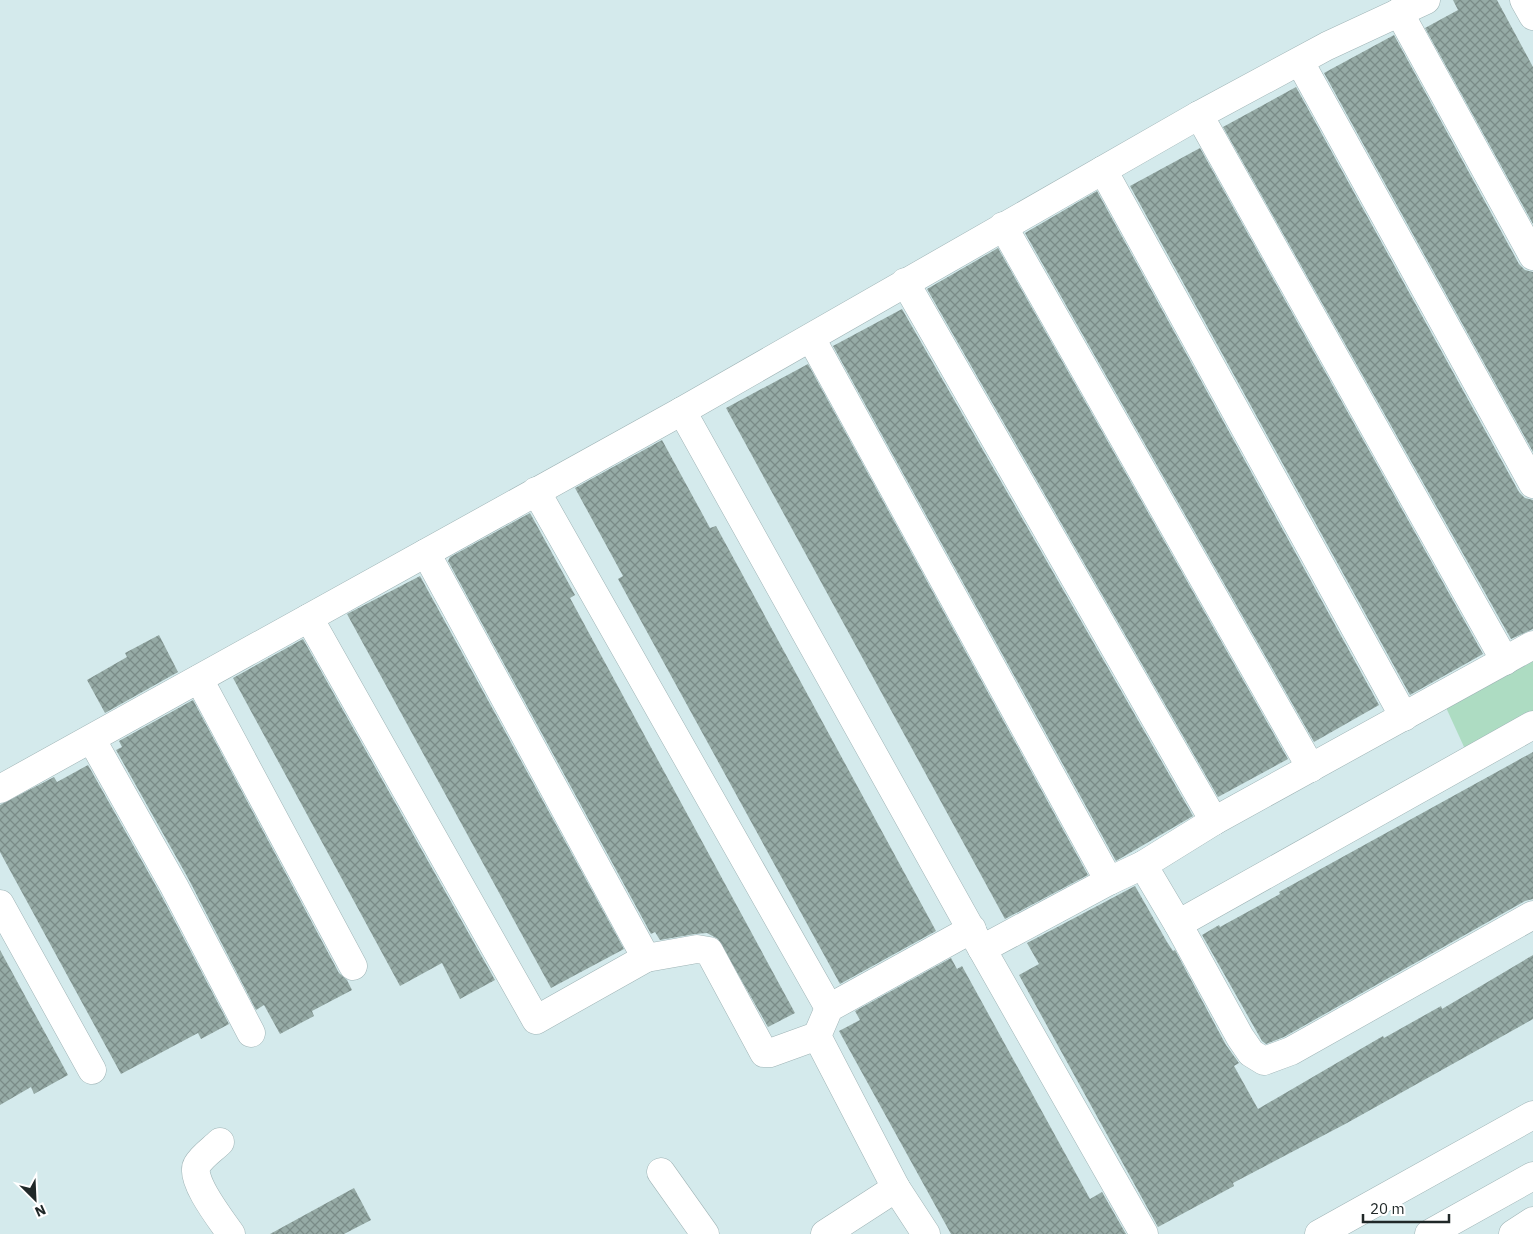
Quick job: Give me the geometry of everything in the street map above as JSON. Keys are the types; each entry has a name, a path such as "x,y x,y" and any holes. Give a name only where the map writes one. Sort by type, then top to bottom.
{"street":[{"path":"0,789 92,740 682,411 1198,115 1327,46 1426,0"},
{"path":"1524,0 1533,16"},
{"path":"1399,12 1533,256"},
{"path":"1300,62 1533,484"},
{"path":"1198,115 1506,661"},
{"path":"1104,170 1404,717"},
{"path":"1004,226 1311,768"},
{"path":"905,282 1214,821"},
{"path":"811,338 1109,881"},
{"path":"682,411 1144,1234"},
{"path":"536,491 829,1008"},
{"path":"426,553 646,958"},
{"path":"309,618 536,1020 646,958 704,948 709,951 764,1053 770,1053 817,1036 829,1008 977,939 1143,866 1214,821 1533,645"},
{"path":"199,679 353,966"},
{"path":"1178,924 1533,725"},
{"path":"92,740 231,991 251,1032"},
{"path":"1143,866 1178,924 1240,1037 1251,1053 1264,1061 1291,1051 1533,915"},
{"path":"0,904 92,1070"},
{"path":"817,1036 896,1188 926,1234"},
{"path":"1319,1234 1533,1115"},
{"path":"220,1142 198,1164 196,1170 199,1185 230,1234"},
{"path":"661,1172 705,1234"},
{"path":"1429,1234 1533,1176"},
{"path":"825,1234 896,1188"},
{"path":"1513,1234 1533,1220"}],"green space":[{"path":"1533,650 1533,725 1470,760 1443,701"}],"building":[{"path":"1453,0 1497,0 1533,67 1533,224 1425,28 1458,10"},
{"path":"1394,35 1519,264 1525,270 1533,272 1533,452 1324,73"},
{"path":"1296,87 1519,492 1525,498 1533,500 1533,629 1511,639 1223,127"},
{"path":"1200,148 1483,654 1410,695 1130,186"},
{"path":"1097,191 1379,705 1314,742 1025,233"},
{"path":"998,248 1288,759 1218,797 927,289"},
{"path":"902,309 1193,816 1116,861 833,346"},
{"path":"808,364 1088,875 1005,919 726,408"},
{"path":"662,440 710,528 716,526 936,931 840,984 618,579 623,576 575,488"},
{"path":"530,513 575,595 570,598 795,1013 768,1027 718,939 707,933 660,940 655,932 651,934 448,561 450,557"},
{"path":"420,576 624,949 551,988 347,614"},
{"path":"159,635 178,672 105,713 87,680 127,657 125,653"},
{"path":"303,639 495,980 460,999 442,963 400,986 233,678"},
{"path":"193,700 339,973 347,980 352,990 312,1011 314,1016 280,1034 264,1005 256,1010 188,878 116,750 122,747 119,741"},
{"path":"1533,752 1533,899 1525,901 1284,1037 1266,1044 1262,1041 1202,935 1280,894 1279,892"},
{"path":"88,765 160,893 229,1024 201,1039 198,1033 121,1074 0,852 0,805 54,777 57,782"},
{"path":"1135,886 1167,942 1173,951 1175,950 1226,1045 1239,1063 1234,1066 1258,1109 1383,1036 1384,1038 1441,1006 1442,1009 1533,955 1533,1019 1347,1123 1233,1183 1234,1186 1158,1227 1019,975 1039,964 1027,943"},
{"path":"0,950 68,1075 34,1094 31,1087 0,1105"},
{"path":"951,958 957,969 962,966 1090,1199 1102,1192 1126,1234 951,1234 839,1031 860,1020 855,1011"},
{"path":"354,1188 371,1220 344,1234 270,1234"}]}
